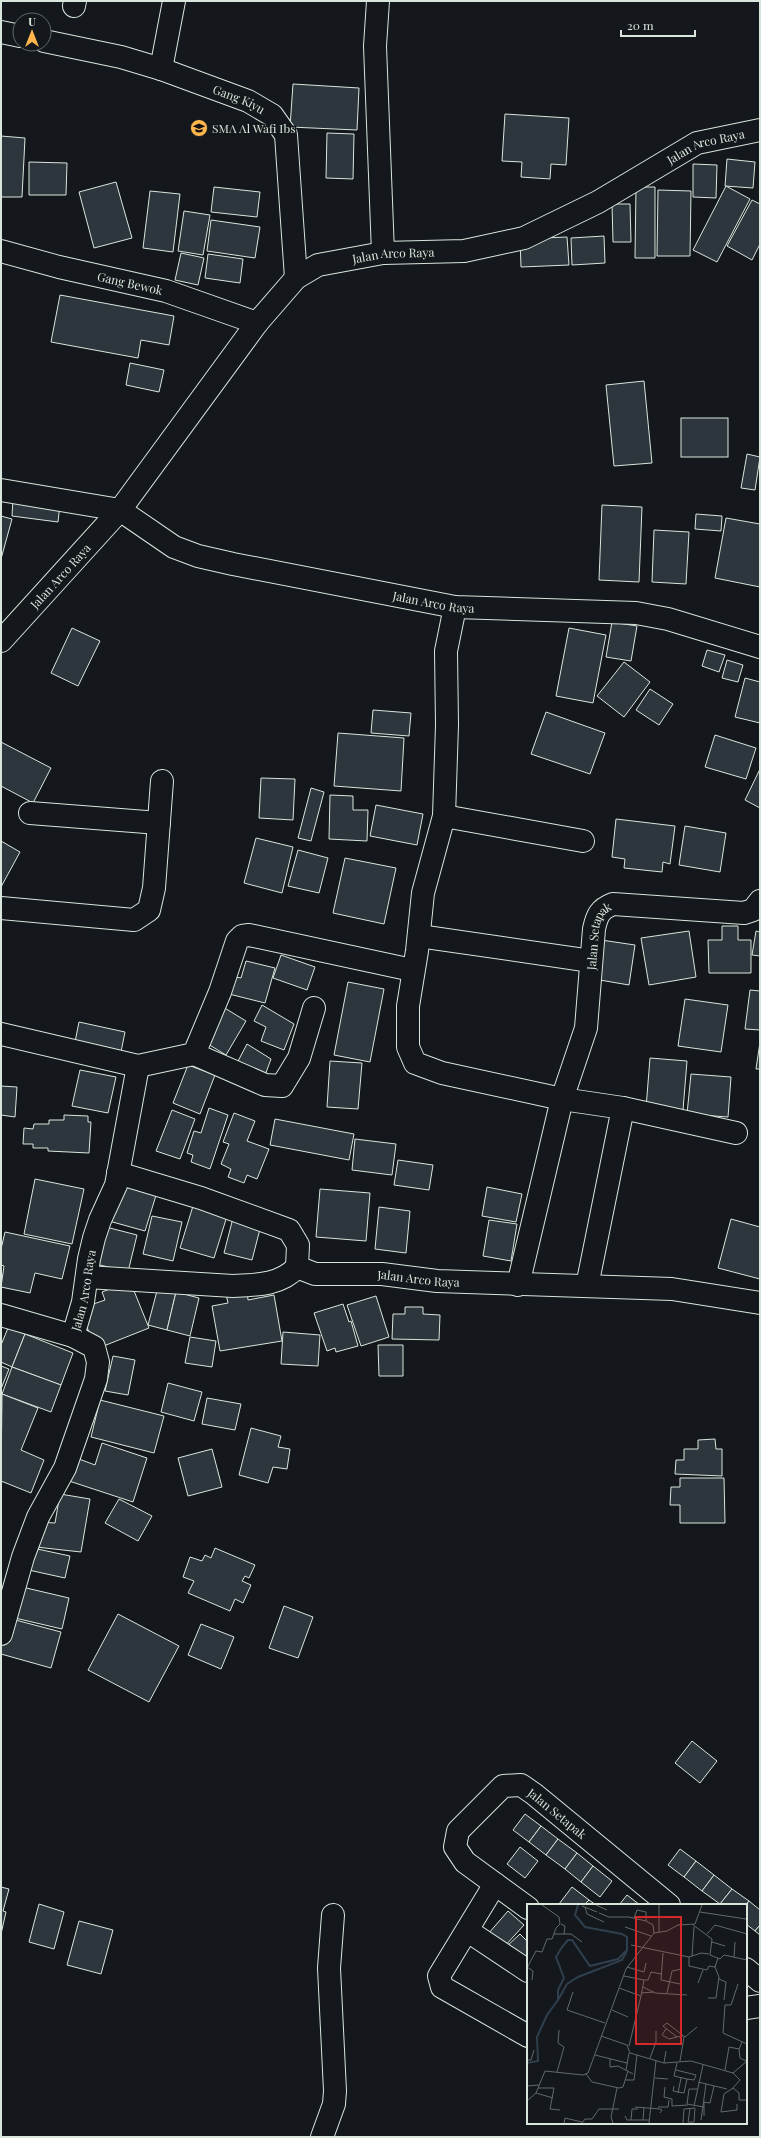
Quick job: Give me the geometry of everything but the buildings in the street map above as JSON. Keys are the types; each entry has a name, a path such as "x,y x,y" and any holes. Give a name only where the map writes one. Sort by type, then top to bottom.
{"street":[{"path":"160,69 174,1"},
{"path":"378,1 375,54 383,254"},
{"path":"1,32 12,34"},
{"name":"Gang Kiyu","path":"52,43 121,57 160,69 248,101 272,115 286,135 296,278"},
{"name":"Jalan Arco Raya","path":"1,641 120,510 257,323 296,278 318,265 383,254 464,251 524,238 598,202 697,144 760,130"},
{"name":"Gang Bewok","path":"1,251 59,267 166,291 257,323"},
{"path":"1,490 120,510"},
{"name":"Jalan Arco Raya","path":"120,510 174,547 198,556 455,607 498,607 542,611 586,610 636,613 668,619 760,647"},
{"path":"455,607 446,651 447,725 444,816 423,892 419,936 412,970 407,1026 408,1047 415,1063 442,1073 562,1099 623,1108 736,1133"},
{"path":"1,908 134,920 149,910 154,888 162,780"},
{"path":"30,813 159,823"},
{"path":"444,816 583,841"},
{"name":"Jalan Setapak","path":"518,1285 562,1099 586,1028 596,918 601,908 613,904 744,913 753,910 760,901"},
{"path":"194,1054 225,979 237,941 242,936 249,935 412,970"},
{"path":"419,936 591,961"},
{"path":"1,1034 138,1066 194,1054 265,1085 282,1086 299,1058 314,1008"},
{"name":"Jalan Arco Raya","path":"1,1315 73,1336 79,1319 89,1259 98,1226 116,1185 138,1066"},
{"path":"587,1286 623,1108"},
{"path":"87,1277 233,1286 256,1285 289,1276 297,1267 298,1245 289,1230 208,1201 118,1173"},
{"name":"Jalan Arco Raya","path":"297,1267 315,1274 382,1274 437,1281 518,1285 672,1289 760,1303"},
{"path":"1,1634 23,1557 38,1517 65,1468 96,1379 98,1362 94,1347 73,1336"},
{"name":"Jalan Setapak","path":"527,1907 465,1862 455,1847 458,1831 503,1786 521,1785 534,1794 668,1904"},
{"path":"495,1884 468,1931 439,1976 442,1987 527,2035"},
{"path":"322,2137 334,2104 335,2091 330,1968 333,1915"},
{"path":"468,1931 527,1970"},
{"path":"747,1970 760,1981"},
{"path":"747,2008 760,2006"}],"place":[{"name":"SMA Al Wafi Ibs","path":"199,128"}]}
